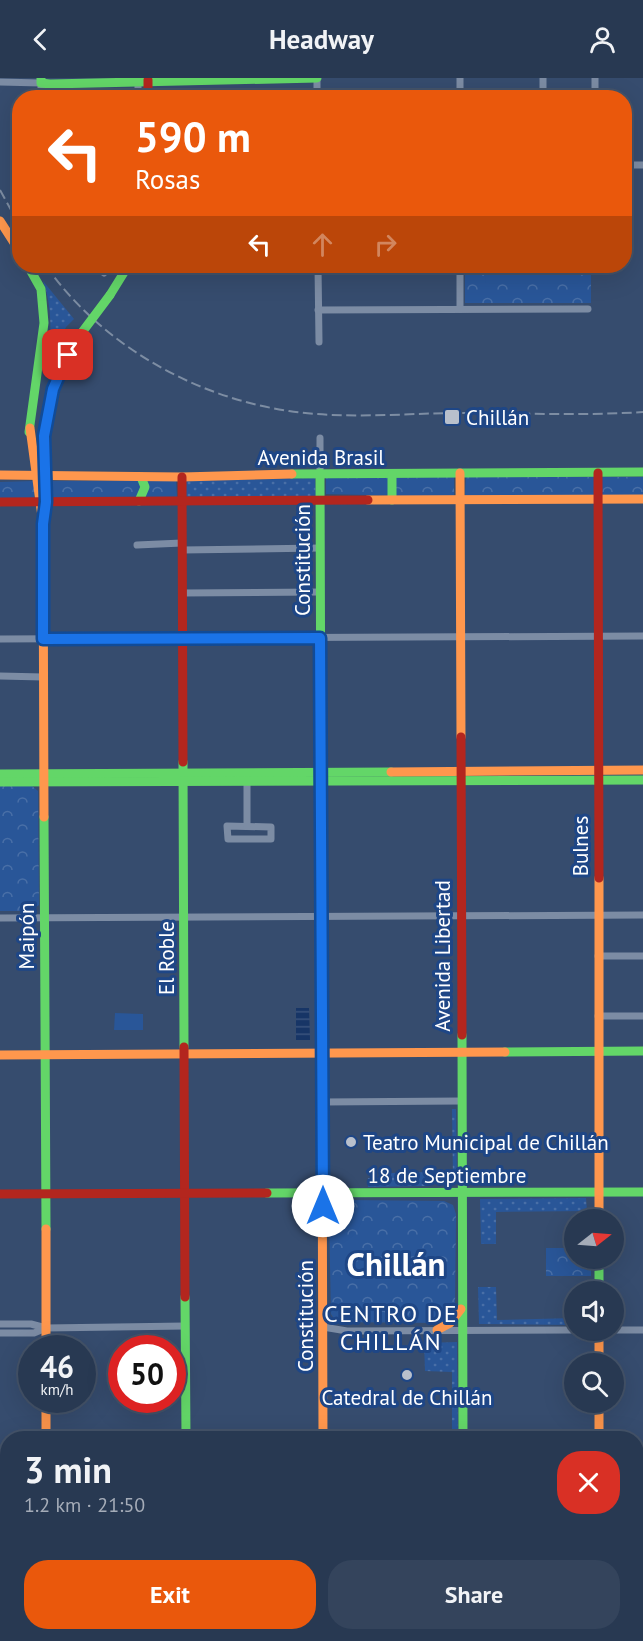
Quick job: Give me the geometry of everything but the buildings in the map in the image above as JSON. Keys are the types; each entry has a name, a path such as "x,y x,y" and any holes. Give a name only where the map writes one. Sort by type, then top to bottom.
{"main road":[{"path":"41,81 138,84 148,81 317,79"},
{"path":"2,226 12,240"},
{"path":"23,475 29,466 30,428 44,323 40,289 32,273"},
{"path":"39,476 49,401 62,365 124,273"},
{"path":"30,428 39,476"},
{"name":"Avenida Brasil","path":"0,475 182,477 320,473 392,475 643,472"},
{"name":"Constitución","path":"320,473 323,1431"},
{"name":"Avenida Libertad","path":"460,473 462,1431"},
{"name":"Bulnes","path":"598,473 599,1209"},
{"path":"392,475 393,500"},
{"name":"Maipón","path":"39,476 43,524 46,1335"},
{"path":"139,501 145,487 141,477"},
{"name":"El Roble","path":"182,477 186,1431"},
{"name":"Avenida Brasil","path":"0,502 643,499"},
{"path":"183,778 247,782 459,771 643,770"},
{"path":"0,774 44,779"},
{"path":"0,782 44,779 321,777 460,781 643,780"},
{"path":"0,1055 643,1051"},
{"name":"18 de Septiembre","path":"0,1194 643,1192"},
{"path":"439,1193 454,1203 462,1217"},
{"path":"323,1216 331,1204 347,1194"},
{"path":"437,1330 450,1323 462,1306"},
{"path":"46,1413 46,1431"},
{"path":"599,1413 599,1431"}],"street":[{"path":"0,82 41,81"},
{"path":"138,84 138,90"},
{"path":"318,273 319,342"},
{"path":"460,273 460,309"},
{"path":"318,310 588,309"},
{"name":"Constitución","path":"320,438 320,473"},
{"path":"137,545 320,548"},
{"path":"182,593 320,592"},
{"path":"0,639 643,636"},
{"path":"0,676 43,676"},
{"path":"246,826 247,782"},
{"path":"228,826 246,826 271,827 271,839 228,839 228,826"},
{"path":"0,918 643,915"},
{"path":"598,956 643,956"},
{"path":"598,1016 643,1016"},
{"path":"322,1102 461,1101"},
{"path":"0,1324 31,1324 46,1328 185,1326"},
{"path":"323,1327 339,1331 564,1330"},
{"path":"0,1334 34,1333 46,1328"},
{"path":"624,1330 643,1330"}],"green space":[{"path":"465,273 591,273 591,303 465,303"},
{"path":"485,273 581,273 581,283 486,284"},
{"path":"43,281 74,319 66,327 48,365 50,312"},
{"path":"454,477 454,497 326,494 326,478"},
{"path":"466,477 594,477 595,496 465,496"},
{"path":"601,477 643,477 643,496 601,495"},
{"path":"315,478 316,497 185,498 184,481"},
{"path":"34,481 34,499 0,500 0,482"},
{"path":"50,481 176,481 177,498 51,499"},
{"path":"0,784 31,785 38,791 39,905 30,911 0,911"},
{"path":"115,1013 143,1014 143,1030 114,1030"},
{"path":"452,1109 456,1109 457,1178 453,1178"},
{"path":"428,1172 429,1186 368,1187 368,1178 391,1178 391,1173"},
{"path":"586,1198 587,1209 496,1212 496,1244 481,1244 480,1199"},
{"path":"344,1200 444,1201 453,1205 456,1214 455,1309 450,1318 440,1323 336,1322 331,1314 329,1215 337,1203"},
{"path":"546,1248 564,1248 564,1269 591,1269 591,1276 546,1276"},
{"path":"478,1287 496,1287 497,1320 564,1318 564,1325 479,1324"},
{"path":"457,1342 458,1431 452,1431 452,1372 425,1371 424,1343"}],"shaded area":[{"path":"296,1008 309,1008 310,1040 296,1040"}],"railway":[{"path":"0,190 12,212"},
{"path":"52,273 94,320 122,343 185,380 219,394 254,404 289,411 350,415 643,412"}],"traffic: fast":[{"path":"41,78 41,83 50,84 317,78"},
{"path":"29,432 44,323 41,289 32,273"},
{"path":"110,295 124,273"},
{"path":"80,335 110,295"},
{"path":"46,505 43,460 45,422 52,391 80,335"},
{"path":"292,474 643,472"},
{"path":"320,473 322,1100"},
{"path":"392,475 392,500"},
{"path":"139,501 145,487 141,477"},
{"path":"183,762 184,1047"},
{"path":"0,774 391,772"},
{"path":"0,782 643,780"},
{"path":"44,817 46,1229"},
{"path":"462,1035 463,1431"},
{"path":"505,1052 643,1051"},
{"path":"267,1193 643,1192"},
{"path":"599,1269 599,1281"},
{"path":"185,1297 186,1431"}],"traffic: slow":[{"path":"0,221 12,240"},
{"path":"30,428 43,524 44,817"},
{"path":"460,473 461,737"},
{"path":"0,475 182,477 292,474"},
{"path":"368,500 643,499"},
{"path":"391,772 643,770"},
{"path":"599,878 599,1209"},
{"path":"0,1055 505,1052"},
{"path":"322,1100 323,1431"},
{"path":"46,1229 46,1335"},
{"path":"437,1330 450,1323 461,1309"},
{"path":"599,1341 599,1353"},
{"path":"46,1413 46,1431"},
{"path":"599,1413 599,1431"}],"traffic: jam":[{"path":"148,80 148,90"},
{"path":"598,473 599,878"},
{"path":"182,477 183,762"},
{"path":"0,502 368,500"},
{"path":"461,737 462,1035"},
{"path":"184,1047 185,1297"},
{"path":"0,1194 267,1193"}],"place":[{"name":"Chillán","path":"452,417"},
{"name":"Teatro Municipal de Chillán","path":"351,1142"},
{"name":"Catedral de Chillán","path":"407,1375"}],"district":[{"name":"Chillán","path":"396,1263"},
{"name":"CENTRO DE CHILLÁN","path":"391,1327"}],"route":[{"path":"68,355 57,377 46,413 43,639 320,638 323,1206"}]}
